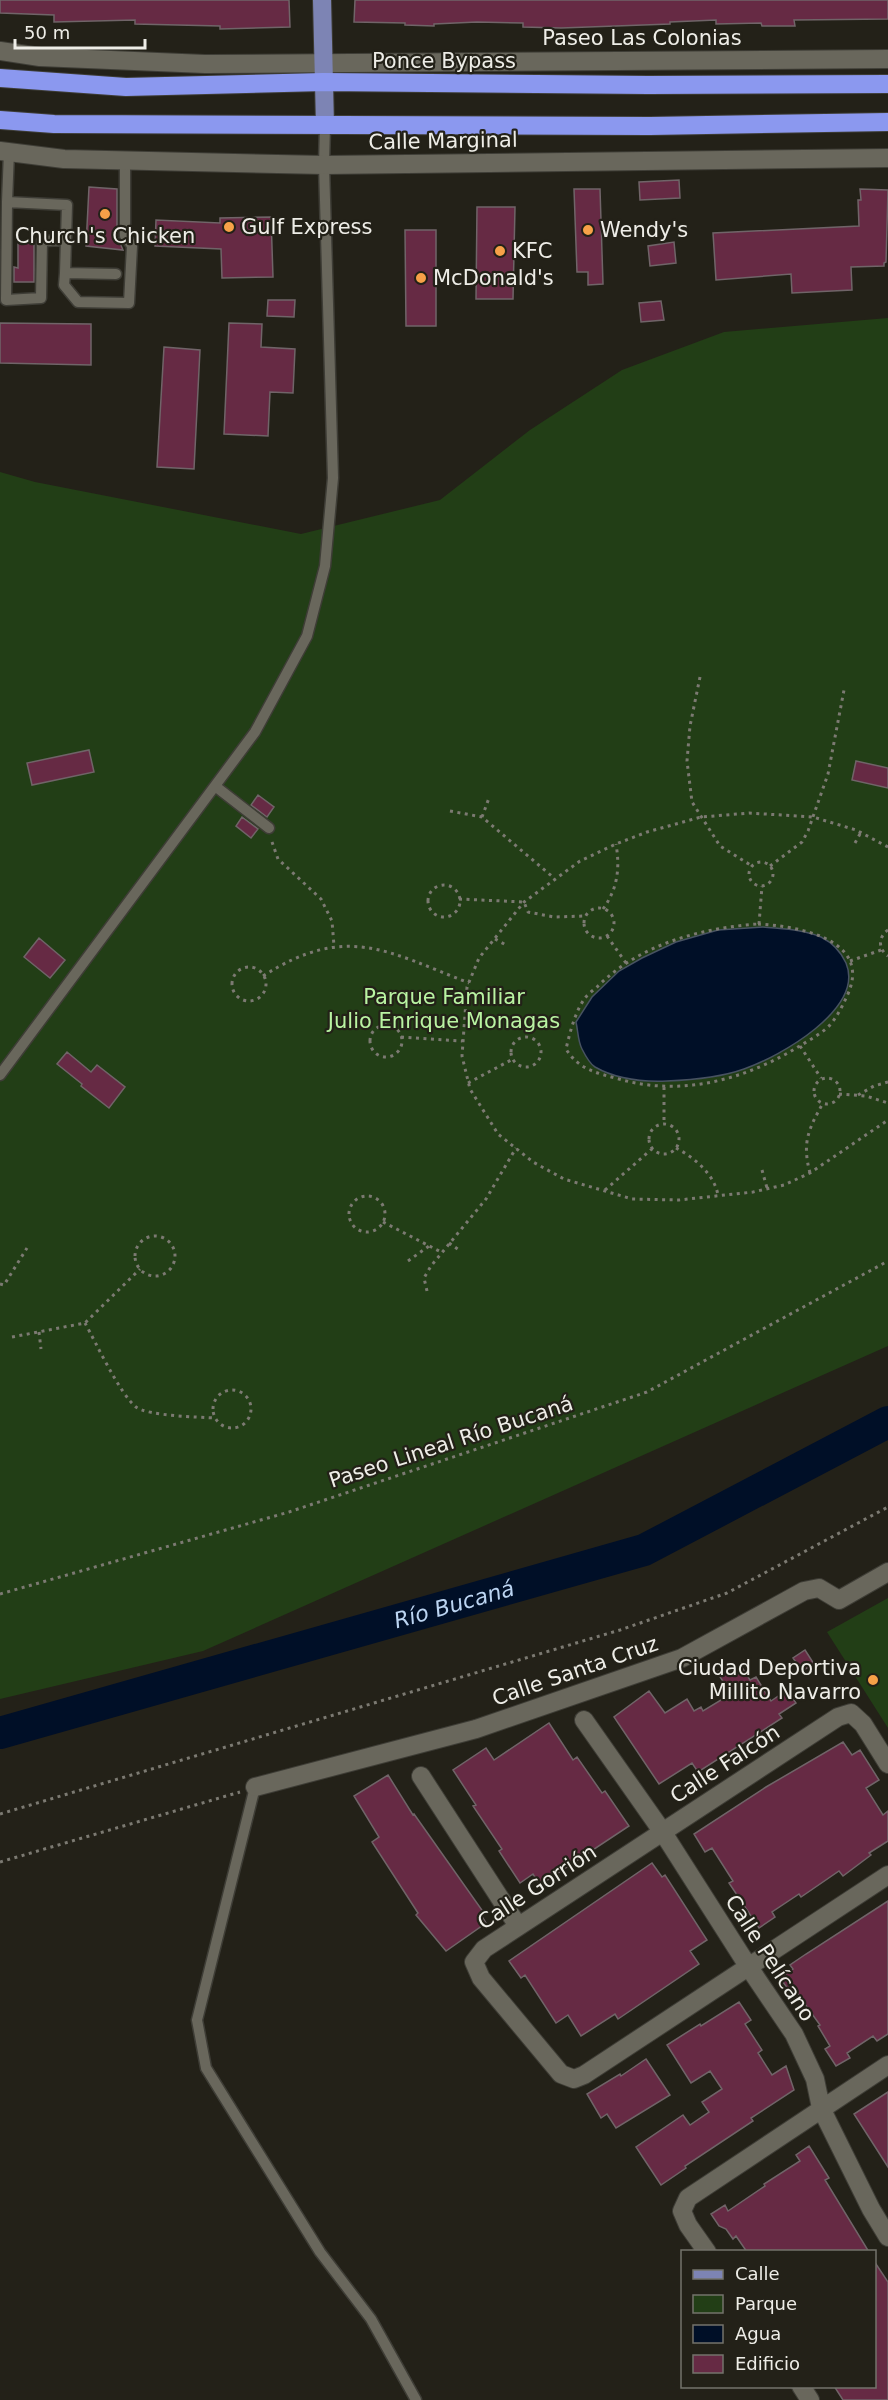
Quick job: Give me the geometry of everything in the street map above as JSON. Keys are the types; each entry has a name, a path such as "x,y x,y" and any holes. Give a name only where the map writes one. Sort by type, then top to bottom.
{"highway":[{"name":"Ponce Bypass","path":"0,78 126,87 323,82 636,85 888,84"},
{"path":"0,120 54,124 650,126 888,123"}],"main road":[{"path":"322,0 325,124"}],"street":[{"name":"Paseo Las Colonias","path":"0,51 40,57 205,64 888,59"},
{"name":"Calle Marginal","path":"4,152 64,159 324,165 888,158"},
{"name":"Calle Santa Cruz","path":"255,1787 476,1729 682,1658 804,1591 819,1587 839,1600 888,1572"},
{"name":"Calle Falcón","path":"662,1832 838,1717 850,1713 862,1724 888,1764"},
{"name":"Calle Pelícano","path":"584,1720 662,1832 794,2034 814,2079 821,2109 871,2209 888,2237"},
{"path":"421,1776 518,1926"},
{"name":"Calle Gorrión","path":"662,1832 484,1949 474,1962 481,1978 561,2074 574,2079 584,2075 748,1966"},
{"path":"748,1966 888,1875"},
{"path":"705,2250 688,2225 682,2211 688,2198 888,2065"}],"lane":[{"path":"1,1073 255,732 307,636 325,566 333,478 324,165 325,124"},
{"path":"4,152 8,202 6,300 41,298 42,241 66,240"},
{"path":"8,202 67,205 64,285 78,302 129,303 132,246 125,236 126,160"},
{"path":"65,273 116,274"},
{"path":"215,786 269,828"},
{"path":"255,1787 197,2020 206,2068 320,2252 371,2319 416,2400"}],"path":[{"path":"700,677 690,726 687,761 692,802 720,846 752,866"},
{"path":"770,866 802,842 813,817 828,774 844,690"},
{"path":"482,817 489,798"},
{"path":"450,811 482,817 554,878"},
{"path":"888,847 861,832 813,817 749,813 700,817 647,832 616,844 580,861 524,902 479,958 469,983 462,1041 462,1056 468,1083 498,1134 533,1162 564,1179 632,1199 679,1200 784,1185 810,1173 888,1120"},
{"path":"269,828 278,860 321,899 332,921 334,946"},
{"path":"855,843 861,832"},
{"path":"603,909 618,878 619,864 616,844"},
{"path":"759,862 770,866 772,877 768,884 757,885 751,880 749,873 752,866 759,862"},
{"path":"441,885 455,890 459,899 457,909 449,916 438,916 428,904 429,894 441,885"},
{"path":"759,924 762,886"},
{"path":"459,899 524,902"},
{"path":"524,902 528,912 554,917 586,916 593,910 603,909 608,911 614,919 613,928 607,936 598,937 589,933 585,925 586,916"},
{"path":"779,924 809,930 833,942 850,961 854,980 840,1011 830,1025 800,1046 760,1068 734,1077 699,1085 645,1086 590,1070 574,1061 566,1049 571,1029 585,998 609,974 664,944 697,932 720,927 779,924"},
{"path":"888,930 880,939 882,950 888,956"},
{"path":"607,936 626,963"},
{"path":"495,939 506,945"},
{"path":"263,976 280,965 334,946 374,948 469,983"},
{"path":"850,961 882,950"},
{"path":"253,968 263,976 265,989 258,999 247,1001 233,991 232,980 242,969 253,968"},
{"path":"401,1037 400,1048 392,1056 376,1054 370,1045 371,1035 377,1027 382,1026 392,1026 401,1037 462,1041"},
{"path":"520,1038 531,1038 538,1044 541,1054 533,1065 520,1065 513,1059 513,1045 520,1038"},
{"path":"800,1046 821,1078 834,1080 839,1088 839,1094 833,1102 823,1103 817,1100 813,1092 815,1084 821,1078"},
{"path":"468,1083 513,1059"},
{"path":"857,1095 873,1086 888,1082"},
{"path":"664,1087 664,1124"},
{"path":"839,1094 857,1095 888,1103"},
{"path":"810,1173 806,1158 806,1137 823,1103"},
{"path":"664,1124 672,1126 679,1138 676,1148 664,1153 653,1148 650,1142 651,1132 664,1124"},
{"path":"427,1291 424,1278 441,1252 486,1199 516,1148"},
{"path":"604,1191 653,1148"},
{"path":"676,1148 705,1169 714,1182 718,1195"},
{"path":"762,1170 767,1188"},
{"path":"362,1196 374,1197 383,1206 385,1217 383,1222 380,1227 369,1232 358,1230 350,1221 352,1203 362,1196"},
{"path":"383,1222 441,1252"},
{"path":"150,1237 163,1238 169,1242 175,1260 169,1271 164,1275 151,1276 140,1269 135,1257 139,1244 150,1237"},
{"path":"449,1243 459,1250"},
{"path":"408,1261 429,1246"},
{"path":"0,1284 4,1285 27,1248"},
{"name":"Paseo Lineal Río Bucaná","path":"0,1594 289,1512 647,1392 888,1261"},
{"path":"12,1337 85,1323 140,1269"},
{"path":"85,1323 118,1383 137,1408 158,1413 215,1418 230,1428 242,1425 250,1415 250,1403 247,1397 237,1390 230,1389 219,1395 213,1406 215,1418"},
{"path":"39,1332 41,1349"},
{"path":"0,1814 327,1718 641,1622 727,1593 888,1507"},
{"path":"0,1862 255,1787"}],"green space":[{"name":"Parque Familiar Julio Enrique Monagas","path":"888,318 888,1346 203,1651 0,1699 0,472 35,482 301,534 440,500 530,430 622,370 724,332"},
{"name":"Ciudad Deportiva Millito Navarro","path":"888,1598 888,1728 827,1632"}],"water":[{"path":"763,927 814,934 833,945 844,959 849,980 843,997 831,1014 815,1029 759,1063 725,1075 706,1078 658,1081 630,1079 603,1071 589,1062 579,1040 576,1022 592,997 619,971 676,942 718,930"}],"building":[{"path":"0,0 289,0 290,27 220,29 220,26 135,24 135,20 54,22 54,15 0,13"},
{"path":"355,0 888,0 888,19 794,20 795,26 762,26 761,23 716,24 716,20 561,28 523,27 523,23 477,22 434,24 434,26 405,25 405,23 354,22"},
{"path":"679,180 680,198 640,200 639,182"},
{"name":"Church's Chicken","path":"89,187 117,189 117,236 123,250 86,246"},
{"name":"Wendy's","path":"574,189 600,189 603,284 588,285 588,272 577,272"},
{"path":"860,189 888,190 886,262 884,266 851,267 852,290 792,293 791,274 716,280 713,233 859,226"},
{"name":"KFC","path":"477,207 515,207 513,299 476,299"},
{"path":"271,217 273,277 222,278 221,249 155,246 156,220 220,223 220,218"},
{"name":"McDonald's","path":"405,230 436,230 436,326 406,326"},
{"path":"18,240 34,241 34,282 14,282 14,267 18,268"},
{"path":"674,242 676,263 650,266 648,246"},
{"path":"268,300 295,300 294,317 267,316"},
{"path":"661,301 664,320 641,322 639,303"},
{"path":"0,323 91,324 91,365 0,363"},
{"path":"229,323 262,324 261,347 295,349 293,393 270,392 268,436 224,434"},
{"path":"164,347 200,350 194,469 157,467"},
{"path":"89,750 94,772 32,785 27,763"},
{"path":"856,761 888,768 888,788 852,780"},
{"path":"258,795 274,807 267,817 251,805"},
{"path":"242,817 258,829 251,838 236,826"},
{"path":"39,938 65,960 50,978 24,957"},
{"path":"67,1052 91,1072 97,1065 125,1087 109,1108 57,1064"},
{"path":"805,1650 814,1664 802,1671 793,1658"},
{"path":"731,1663 738,1674 743,1669 750,1680 756,1677 771,1701 787,1690 796,1703 779,1714 782,1718 698,1772 692,1763 659,1784 614,1717 649,1691 665,1713 687,1699 694,1711 701,1707 703,1711 731,1694 717,1672"},
{"path":"549,1723 573,1760 577,1757 602,1793 605,1791 629,1826 540,1885 533,1874 520,1883 499,1851 502,1849 473,1806 476,1805 453,1770 486,1748 494,1760"},
{"path":"843,1742 852,1755 860,1750 879,1780 866,1788 883,1815 888,1811 888,1841 869,1853 871,1855 843,1876 839,1871 801,1897 799,1894 772,1912 775,1917 759,1928 729,1883 733,1881 712,1848 705,1852 694,1834 766,1787"},
{"path":"388,1775 413,1815 484,1913 481,1915 486,1923 446,1951 416,1915 418,1913 372,1842 379,1837 354,1796"},
{"path":"652,1863 662,1877 665,1875 707,1940 690,1951 699,1964 618,2019 615,2014 581,2036 568,2015 556,2023 525,1975 521,1978 509,1961"},
{"path":"888,1901 888,2034 877,2041 873,2036 847,2053 850,2058 836,2066 825,2049 830,2046 818,2026 820,2025 792,1986 788,1989 780,1978 793,1969 790,1965"},
{"path":"739,2002 751,2020 745,2024 762,2050 758,2053 772,2075 786,2066 794,2090 751,2118 753,2121 685,2166 686,2168 661,2185 636,2147 683,2115 690,2125 709,2112 702,2102 722,2089 710,2071 691,2083 667,2045"},
{"path":"646,2059 670,2095 616,2128 607,2114 601,2118 587,2094 620,2074 621,2076"},
{"path":"888,2092 888,2167 854,2114"},
{"path":"809,2146 829,2178 825,2180 868,2250 746,2250 736,2236 733,2239 726,2229 719,2226 711,2214 725,2205 728,2211 765,2186 764,2184 800,2161 796,2155"},
{"path":"876,2264 888,2282 888,2400 843,2400 835,2388 876,2388"}],"waterway":[{"name":"Río Bucaná","path":"0,1733 644,1550 888,1422"}],"place":[{"name":"Church's Chicken","path":"105,214"},
{"name":"Gulf Express","path":"229,227"},
{"name":"Wendy's","path":"588,230"},
{"name":"KFC","path":"500,251"},
{"name":"McDonald's","path":"421,278"},
{"name":"Ciudad Deportiva Millito Navarro","path":"873,1680"}]}
